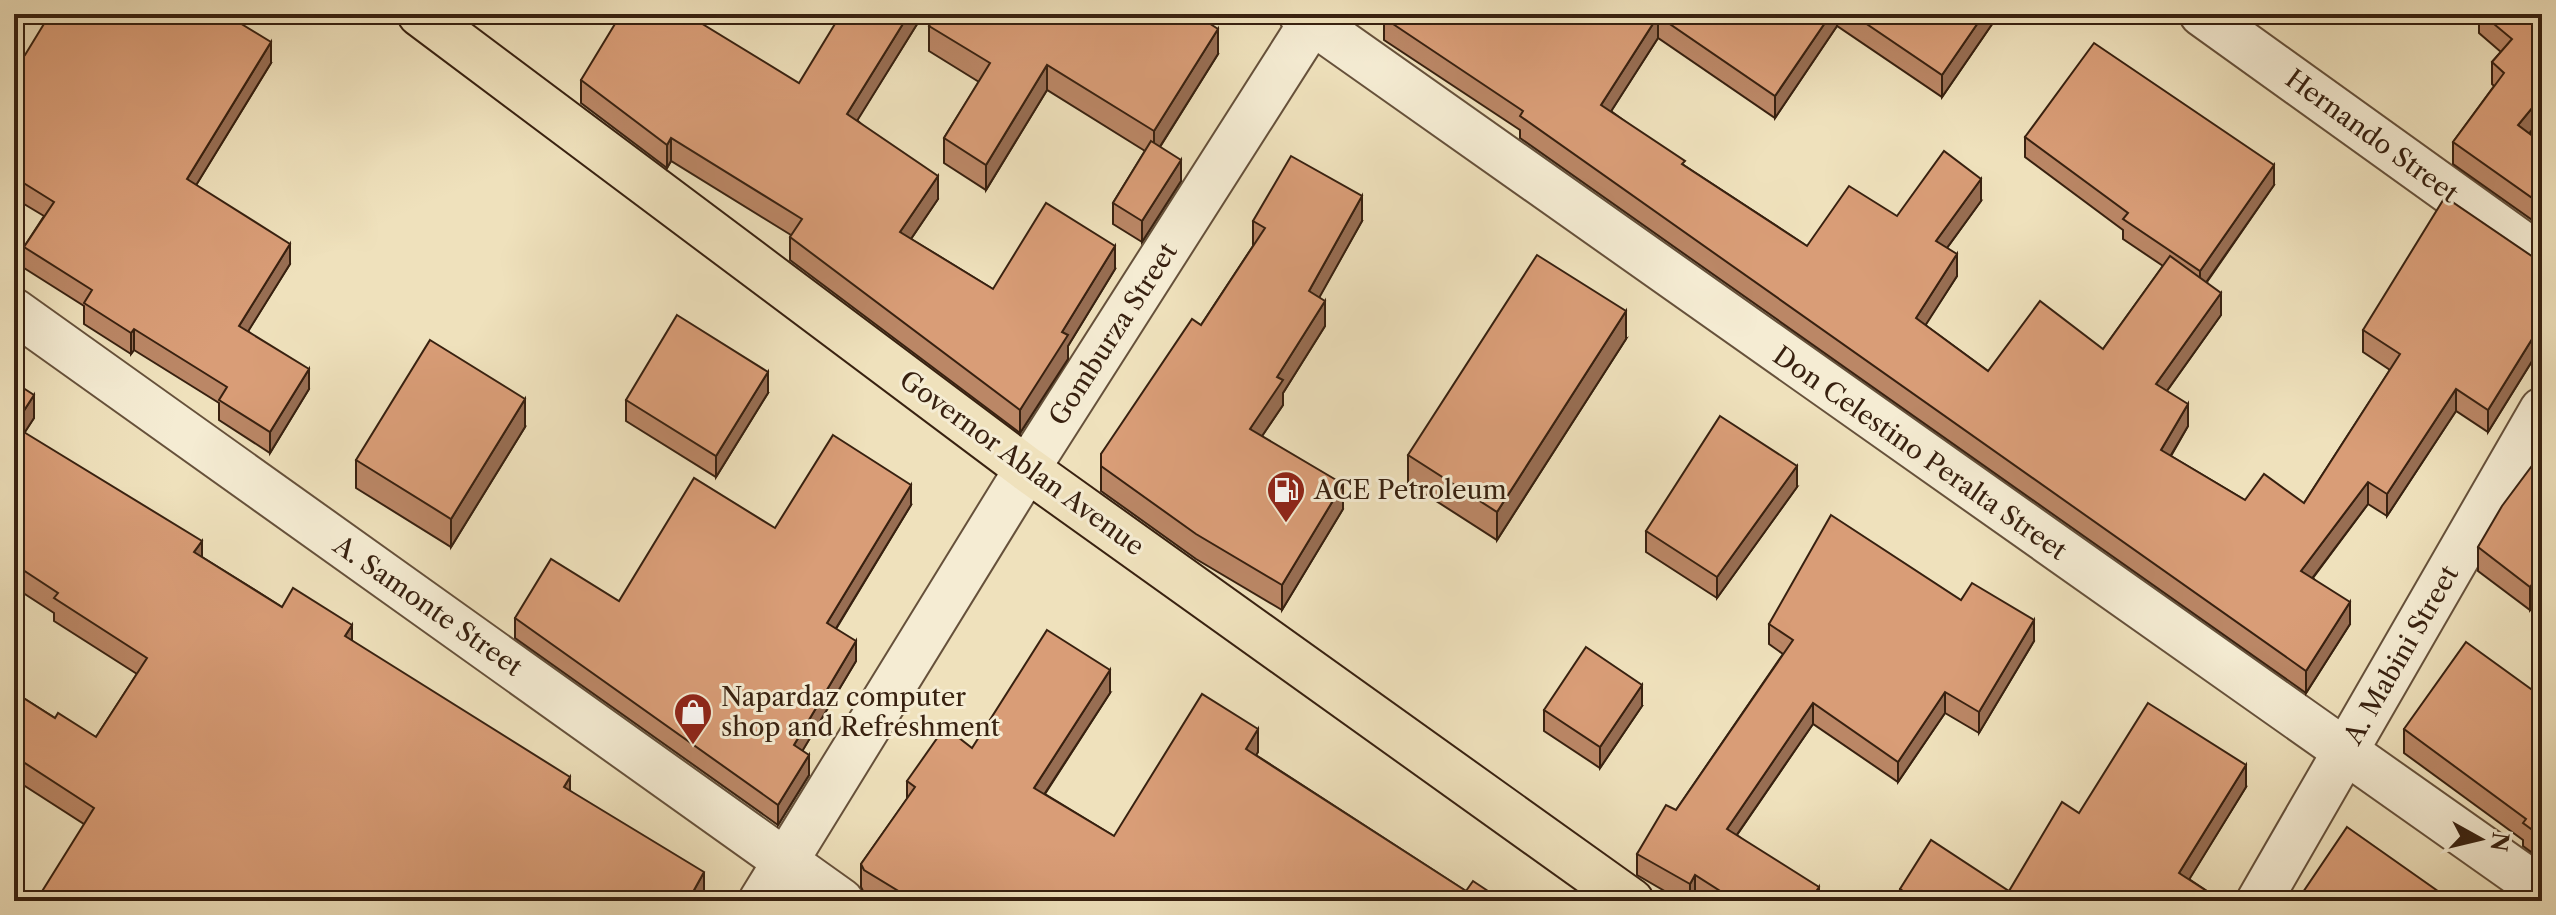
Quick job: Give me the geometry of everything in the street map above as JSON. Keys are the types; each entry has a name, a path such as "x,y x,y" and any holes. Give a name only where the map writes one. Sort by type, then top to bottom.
{"main road":[{"name":"Governor Ablan Avenue","path":"420,14 1027,469 1631,901"}],"street":[{"name":"Hernando Street","path":"2202,14 2542,258"},
{"name":"Gomburza Street","path":"761,901 1310,17"},
{"name":"Don Celestino Peralta Street","path":"1310,17 2344,754 2542,890"},
{"name":"A. Samonte Street","path":"14,311 841,901"},
{"name":"A. Mabini Street","path":"2259,901 2542,410"}],"building":[{"path":"50,14 225,14 271,42 187,179 290,244 239,326 309,369 270,432 219,400 227,387 134,329 131,333 84,303 92,290 24,247 54,202 14,177 14,49 25,55"},
{"path":"621,14 686,14 799,83 841,14 909,14 847,114 938,176 900,232 993,289 1046,203 1115,246 1062,332 1068,335 1020,410 790,237 802,219 671,138 667,145 581,80"},
{"path":"937,14 1195,14 1218,29 1154,131 1047,65 986,165 944,138 990,63 929,26"},
{"path":"1386,14 1831,14 1775,96 1658,16 1601,105 1685,161 1682,164 1807,246 1849,186 1897,216 1944,151 1981,179 1936,241 1957,254 1916,318 1988,371 2040,301 2103,349 2170,256 2221,293 2156,384 2188,404 2161,450 2245,500 2264,474 2304,503 2400,354 2363,330 2445,197 2539,261 2542,260 2542,291 2535,301 2542,305 2542,323 2488,410 2456,389 2387,494 2368,482 2301,571 2350,602 2306,671 1520,116 1523,111 1384,18"},
{"path":"1852,14 1984,14 1942,75"},
{"path":"2482,14 2542,14 2542,96 2518,125 2542,143 2542,205 2453,142 2504,73 2492,62 2512,39"},
{"path":"2094,43 2274,165 2200,271 2123,219 2128,213 2025,137"},
{"path":"1151,141 1181,160 1142,221 1113,203"},
{"path":"1291,156 1362,196 1309,291 1325,301 1277,377 1283,380 1250,429 1343,484 1282,585 1196,534 1101,466 1101,454 1192,319 1201,325 1265,228 1253,221"},
{"path":"1537,255 1626,311 1497,512 1408,455"},
{"path":"677,315 768,372 716,456 626,400"},
{"path":"430,340 525,399 451,519 356,460"},
{"path":"14,382 34,395 14,426"},
{"path":"1720,416 1797,466 1717,577 1646,531"},
{"path":"14,426 202,541 194,552 282,607 293,588 352,625 345,636 570,777 564,787 704,872 688,901 36,901 94,808 14,756 14,692 55,718 58,713 96,737 147,658 54,598 58,593 14,564"},
{"path":"833,435 911,485 827,623 856,641 794,745 809,755 778,805 515,618 551,559 619,601 694,478 775,528"},
{"path":"2540,455 2542,571 2530,587 2478,547 2502,506"},
{"path":"1831,515 1961,600 1972,583 2034,620 1979,712 1945,692 1898,762 1813,703 1727,829 1819,887 1810,901 1736,901 1695,875 1690,884 1637,854 1666,805 1676,810 1793,640 1769,624"},
{"path":"1047,630 1110,670 1034,788 1114,836 1202,694 1258,729 1246,749 1466,891 1473,881 1503,901 915,901 864,870 861,864 915,787 907,781 945,727 972,748"},
{"path":"2466,642 2542,697 2542,837 2523,823 2526,819 2404,729"},
{"path":"1586,647 1642,685 1600,747 1544,710"},
{"path":"2148,703 2246,765 2179,873 2222,901 1919,901 1900,889 1931,840 2009,891 2062,802 2079,813"},
{"path":"2347,827 2452,901 2297,901"}],"place":[{"name":"ACE Petroleum","path":"1286,524"},
{"name":"Napardaz computer shop and Refreshment","path":"693,746"}]}
